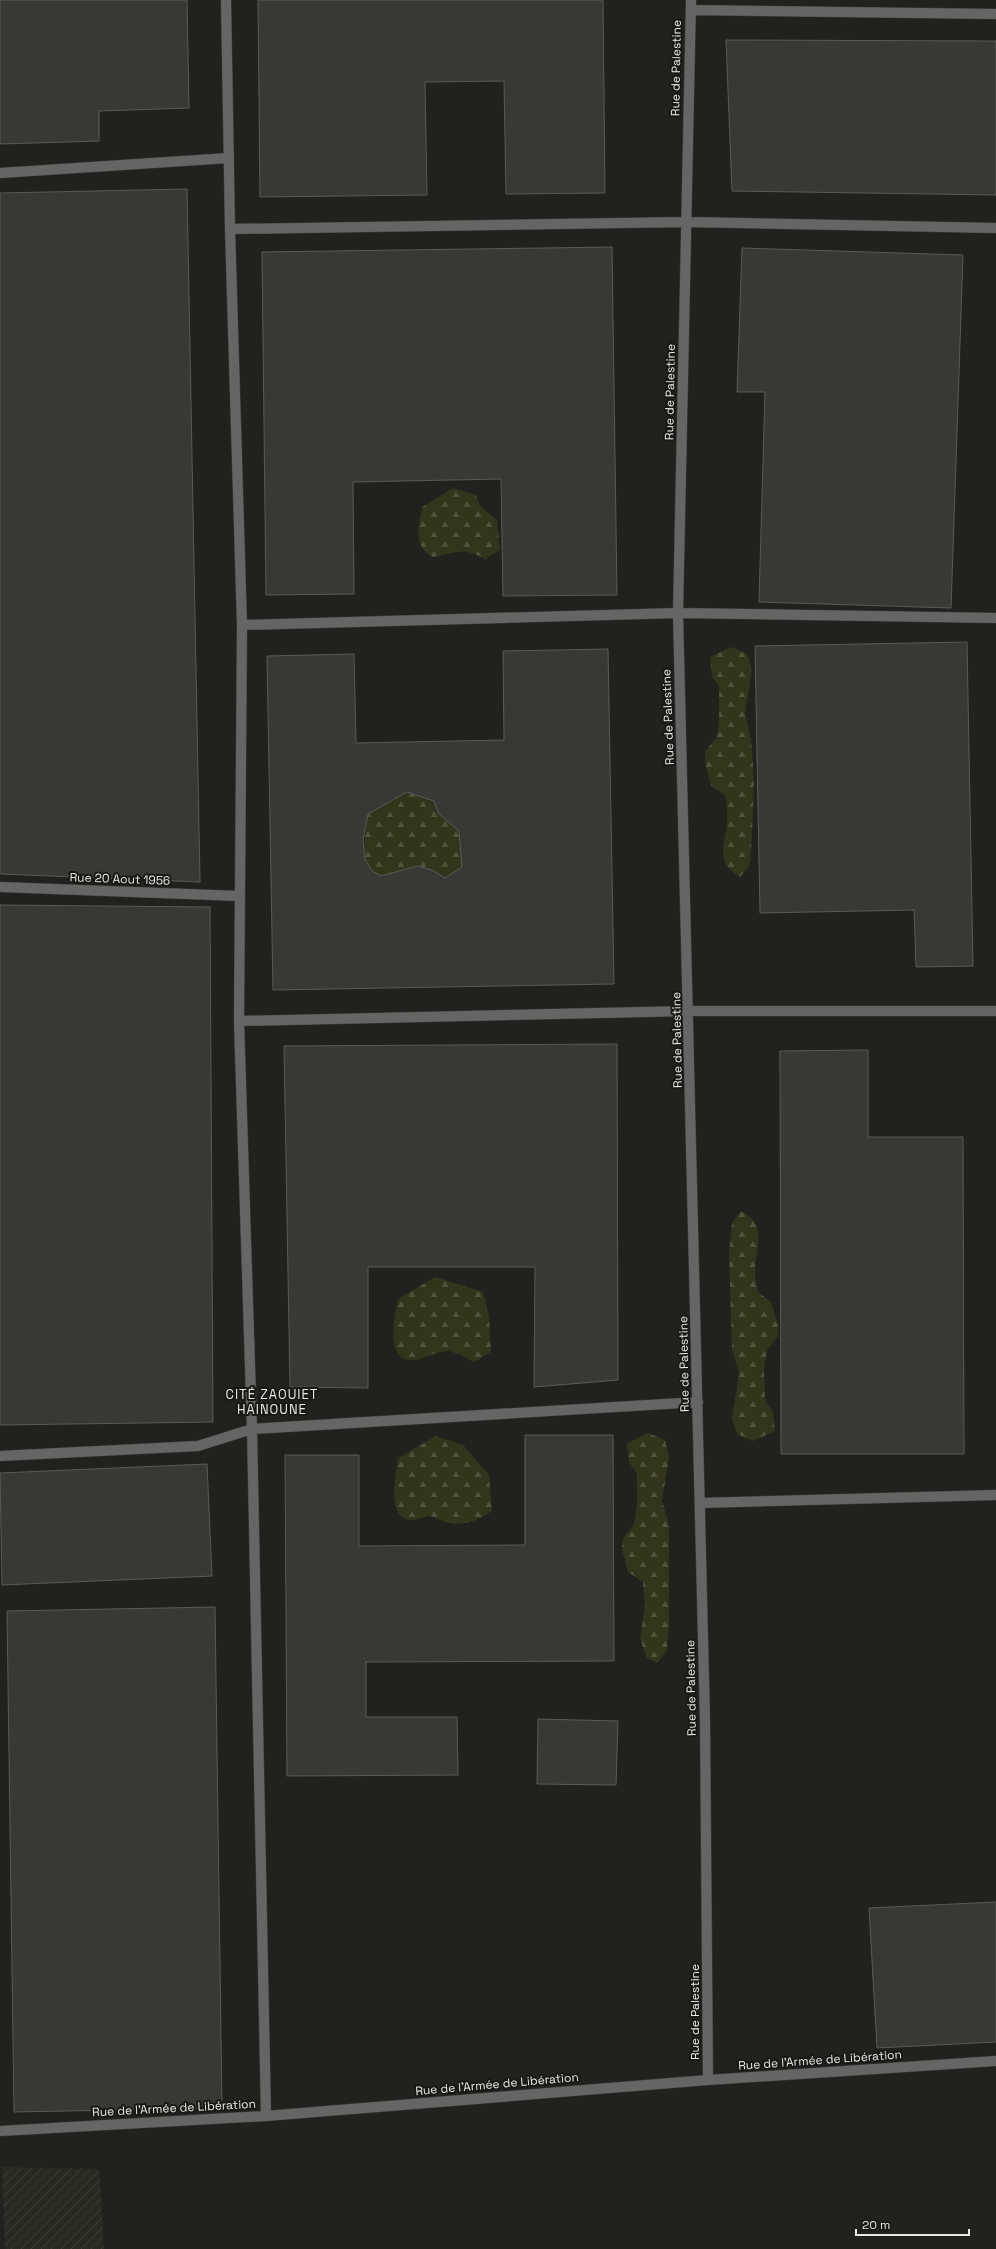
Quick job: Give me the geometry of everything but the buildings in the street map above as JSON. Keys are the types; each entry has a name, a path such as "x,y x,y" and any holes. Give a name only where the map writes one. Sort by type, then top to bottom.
{"street":[{"path":"226,0 230,229 242,625 238,1021 252,1429 266,2116"},
{"path":"691,5 996,14"},
{"name":"Rue de Palestine","path":"691,5 678,612 689,1011 705,1720 708,2080"},
{"path":"0,172 229,158"},
{"path":"230,229 686,222 996,228"},
{"path":"242,625 678,612 996,618"},
{"name":"Rue 20 Aout 1956","path":"0,887 240,896"},
{"path":"238,1021 689,1011 996,1011"},
{"path":"0,1456 198,1446 252,1429 698,1402"},
{"path":"700,1503 996,1495"},
{"name":"Rue de l'Armée de Libération","path":"0,2131 266,2116 708,2080 996,2061"}],"shaded area":[{"path":"2,2167 99,2169 104,2249 5,2249"}],"green space":[{"path":"453,488 476,495 480,506 497,520 500,550 485,559 465,552 454,552 433,557 426,553 422,548 418,535 422,507"},
{"path":"731,647 747,654 752,670 745,714 751,739 754,780 752,835 750,865 740,877 726,865 724,859 723,852 727,817 725,795 711,786 705,763 705,751 717,737 719,718 719,687 712,676 710,657"},
{"path":"407,792 434,801 439,814 459,831 462,867 445,878 424,867 412,868 392,874 374,874 365,861 364,840 368,814"},
{"path":"741,1211 749,1216 757,1229 758,1242 755,1276 758,1292 771,1302 778,1325 778,1336 767,1350 764,1369 765,1400 773,1412 775,1431 753,1441 737,1434 732,1418 739,1374 732,1349 729,1253 732,1223"},
{"path":"435,1277 483,1292 489,1316 491,1352 474,1362 449,1351 412,1360 403,1358 398,1353 394,1345 393,1336 398,1299"},
{"path":"648,1433 665,1440 669,1457 662,1501 669,1525 669,1622 667,1651 657,1663 647,1658 640,1639 645,1606 643,1582 628,1572 622,1549 623,1538 634,1524 637,1505 637,1474 629,1462 627,1443"},
{"path":"436,1436 463,1445 489,1475 492,1511 481,1518 458,1524 445,1522 430,1516 412,1520 404,1518 398,1512 395,1504 394,1484 398,1458"}],"district":[{"name":"CITÉ ZAOUIET HAINOUNE","path":"272,1402"}]}
